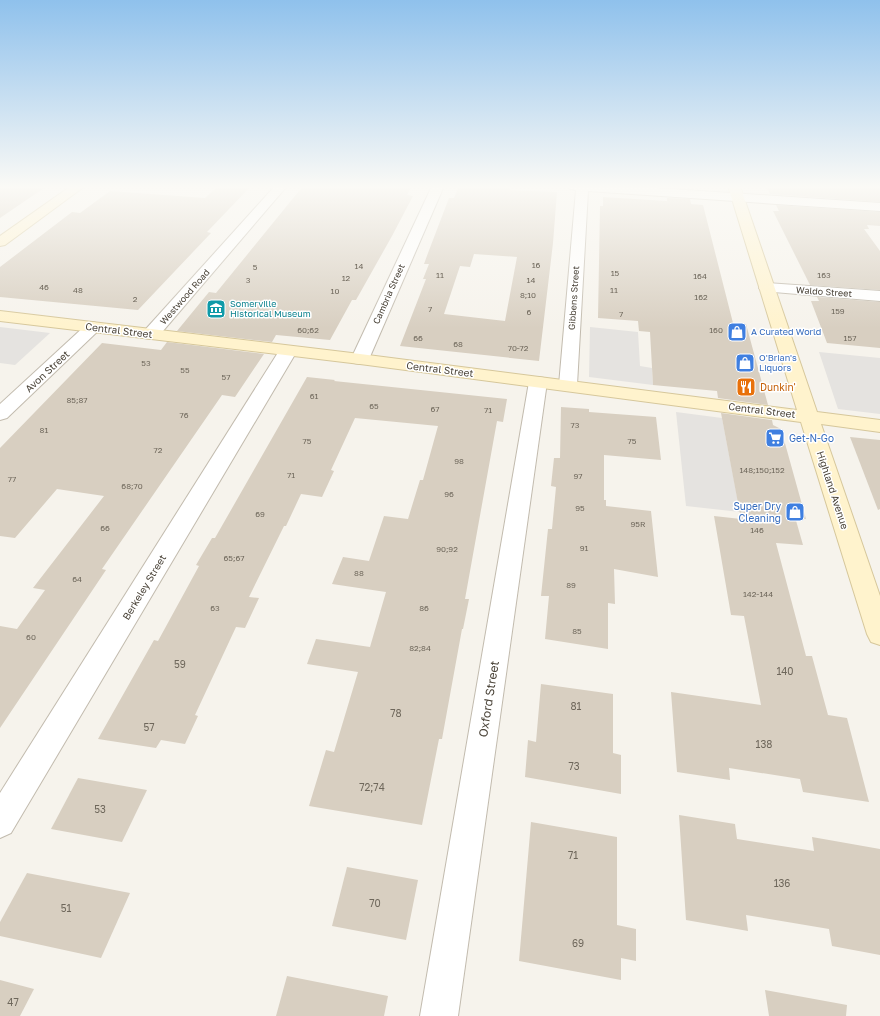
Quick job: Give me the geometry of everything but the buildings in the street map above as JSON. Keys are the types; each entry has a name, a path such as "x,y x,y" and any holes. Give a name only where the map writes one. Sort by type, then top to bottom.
{"main road":[{"path":"0,242 12,233"},
{"name":"Highland Avenue","path":"749,233 880,634"},
{"name":"Central Street","path":"0,316 538,382 880,426"}],"street":[{"name":"Westwood Road","path":"151,334 239,233"},
{"name":"Cambria Street","path":"360,360 417,233"},
{"name":"Gibbens Street","path":"568,386 577,233"},
{"name":"Waldo Street","path":"767,288 880,296"},
{"name":"Avon Street","path":"0,414 93,327"},
{"name":"Berkeley Street","path":"0,822 288,351"},
{"name":"Oxford Street","path":"439,1016 538,382"}],"shaded area":[{"path":"0,327 50,333 15,365 0,363"},
{"path":"590,327 638,332 640,366 652,368 653,385 589,377"},
{"path":"819,352 880,358 880,414 838,409"},
{"path":"676,412 722,418 740,512 686,506"}],"place":[{"name":"Somerville Historical Museum","path":"216,309"},
{"name":"A Curated World","path":"737,332"},
{"name":"O'Brian's Liquors","path":"745,363"},
{"name":"Dunkin'","path":"746,387"},
{"name":"Get-N-Go","path":"775,438"},
{"name":"Super Dry Cleaning","path":"795,512"}]}
